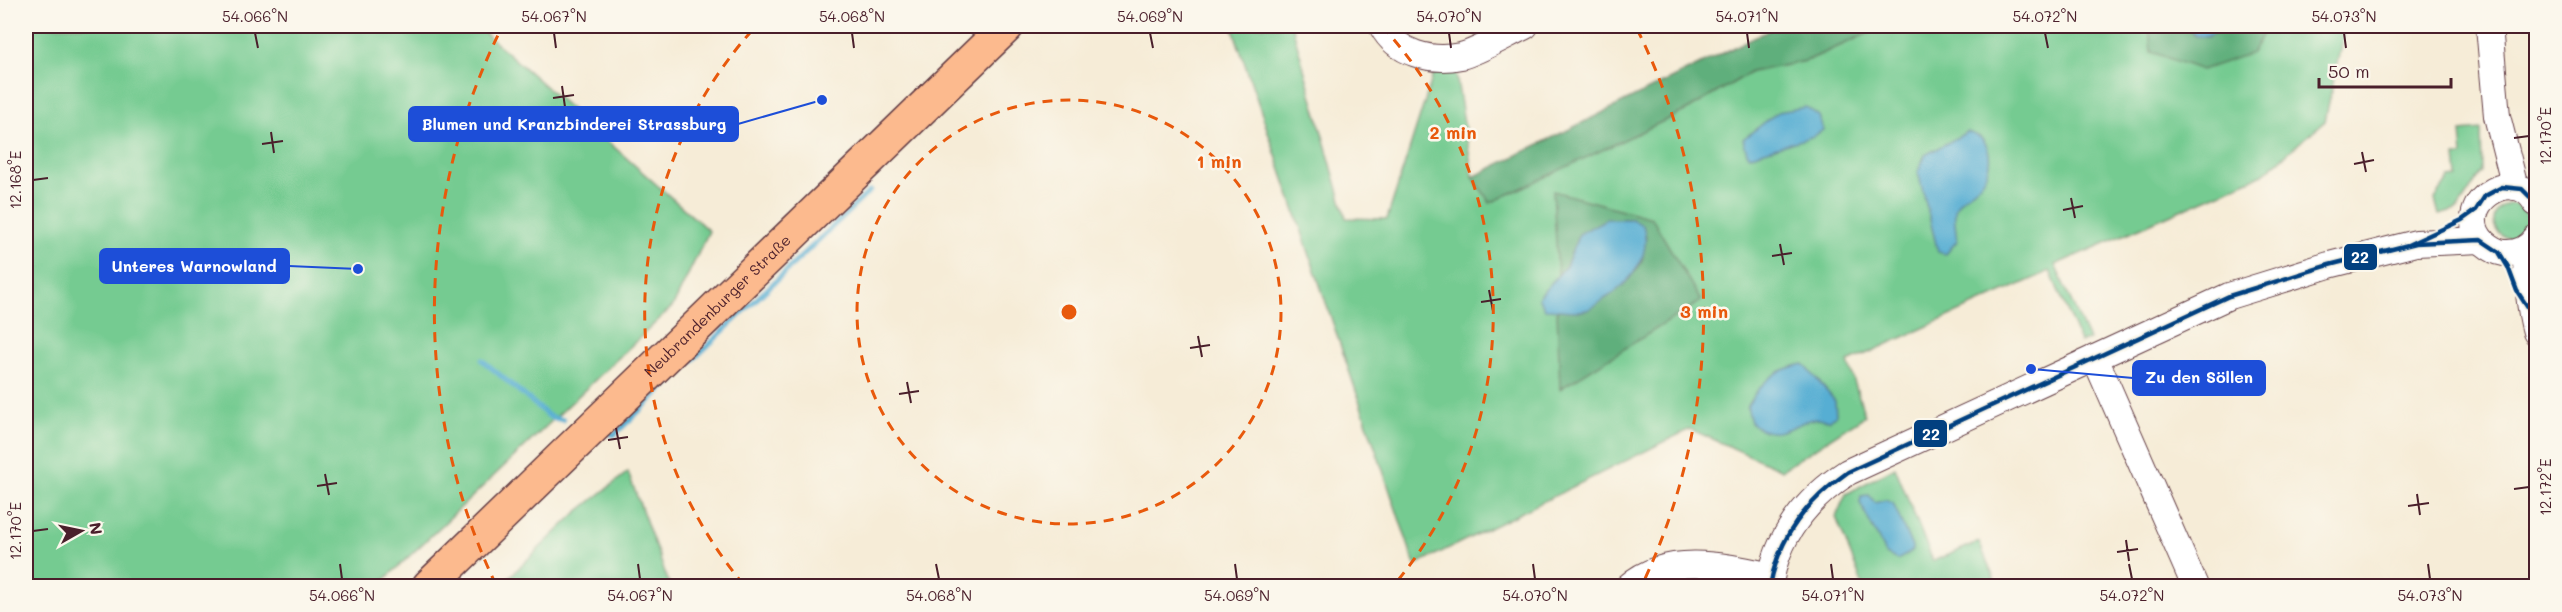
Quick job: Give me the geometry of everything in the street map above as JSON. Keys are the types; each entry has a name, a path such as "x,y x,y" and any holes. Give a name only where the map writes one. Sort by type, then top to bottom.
{"main road":[{"name":"Neubrandenburger Straße","path":"429,586 1007,26"}],"street":[{"path":"1382,26 1398,44 1412,53 1438,57 1462,56 1525,26"},
{"path":"2489,26 2497,116 2515,198"},
{"path":"2416,243 2432,232 2515,198"},
{"path":"2515,198 2476,231 2508,267 2533,322"},
{"path":"1629,586 1658,570 1702,564 1770,581 1782,543 1794,522 1827,486 1848,472 2229,296 2317,268 2416,243 2490,246 2512,253 2531,243 2530,288 2533,322"},
{"path":"2096,357 2195,586"}],"green space":[{"path":"26,26 477,26 709,231 673,306 378,586 26,586"},
{"path":"1232,26 1292,26 1346,218 1387,219 1439,57 1453,56 1473,176 1490,202 1689,109 1751,72 1806,61 1884,26 2345,26 2325,121 2263,174 2055,265 2089,340 2080,342 2050,271 1848,362 1865,416 1782,470 1690,429 1415,565"},
{"path":"1777,26 1884,26 1806,61 1751,72 1689,109 1490,203 1473,177"},
{"path":"2149,26 2186,26 2195,36 2207,37 2226,26 2265,26 2266,28 2252,53 2202,70 2151,52"},
{"path":"2481,129 2482,172 2457,210 2439,215 2435,199 2449,179 2458,178 2456,156 2463,156 2461,131"},
{"path":"1553,191 1652,218 1701,301 1560,389 1557,309 1586,310 1636,271 1642,261 1646,236 1579,234 1566,266 1558,276"},
{"path":"2511,204 2523,209 2528,221 2523,233 2511,238 2499,233 2494,221 2499,209"},
{"path":"1895,467 1933,561 1979,542 1997,586 1863,586 1836,517 1846,494"},
{"path":"628,472 670,586 500,586 577,512"}],"water":[{"path":"2186,26 2226,26 2207,37 2195,36"},
{"path":"1806,107 1819,116 1823,130 1814,136 1748,156 1743,139 1778,112"},
{"path":"1967,132 1985,142 1989,164 1980,184 1956,207 1957,241 1946,254 1938,252 1918,172 1925,155"},
{"path":"1606,219 1632,219 1643,225 1645,248 1642,259 1630,278 1613,294 1587,310 1545,309 1538,298 1566,266 1579,234"},
{"path":"1804,364 1835,401 1836,415 1830,420 1812,419 1774,432 1767,432 1751,423 1747,406 1764,383 1785,369"},
{"path":"1869,495 1875,503 1885,500 1893,503 1912,547 1912,552 1897,560 1886,554 1860,503 1861,496"}],"waterway":[{"path":"607,432 614,435 870,191"},
{"path":"482,360 550,417 563,420"}],"transit line":[{"name":"22","path":"2410,244 2462,220 2476,210 2485,196 2502,187 2522,189 2536,203"},
{"name":"22","path":"1770,586 1780,551 1797,521 1820,495 1848,472 2229,296 2329,265 2416,243 2481,240 2499,252 2508,267 2517,291 2530,311 2536,332"}],"place":[{"name":"Blumen und Kranzbinderei Strassburg","path":"822,100"},
{"name":"Unteres Warnowland","path":"358,269"},
{"name":"Zu den Söllen","path":"2031,369"}]}
